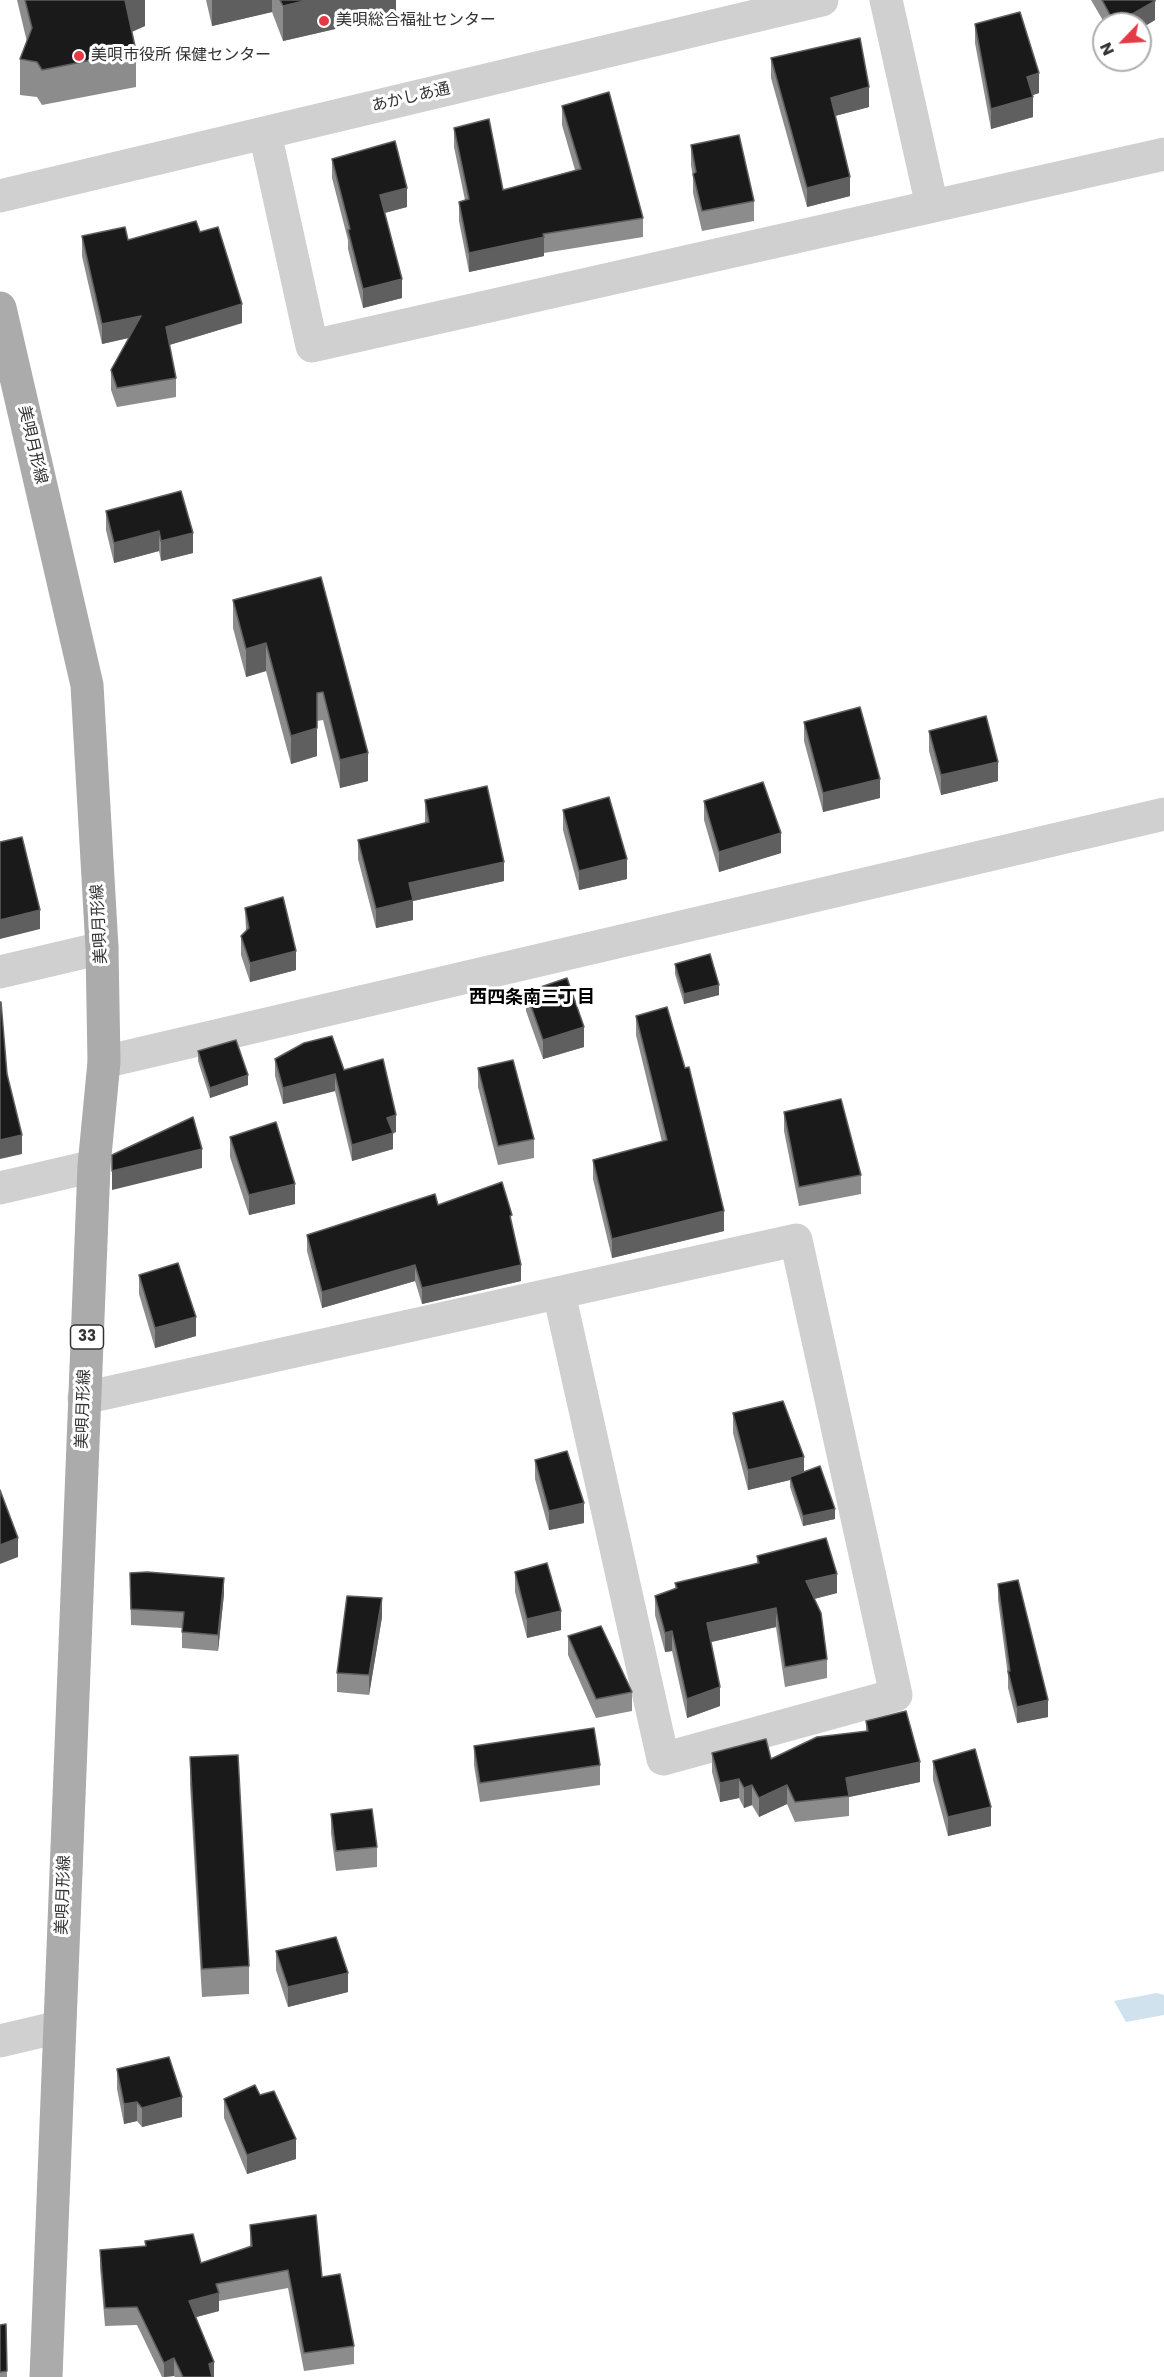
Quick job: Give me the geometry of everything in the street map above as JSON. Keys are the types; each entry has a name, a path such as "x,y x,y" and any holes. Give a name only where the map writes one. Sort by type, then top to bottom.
{"main road":[{"name":"美唄月形線","path":"0,308 87,685 102,948 104,1062 94,1166 46,2377"}],"street":[{"name":"あかしあ通","path":"0,196 822,0"},
{"path":"886,0 932,206"},
{"path":"265,133 312,346 1164,154"},
{"path":"104,1062 1164,814"},
{"path":"0,972 102,948"},
{"path":"0,1188 94,1166"},
{"path":"84,1398 796,1240 896,1695 663,1759 559,1293"},
{"path":"0,2041 59,2028"}],"water":[{"path":"1157,1993 1164,1995 1164,2015 1126,2022 1114,2001"}],"building":[{"path":"25,0 125,0 136,51 42,70 37,62 20,59 32,28"},
{"path":"280,0 308,0 283,6"},
{"path":"1102,0 1155,0 1136,12 1108,12"},
{"path":"1020,12 1039,73 1027,77 1033,97 991,109 975,24"},
{"path":"860,38 869,87 831,98 850,177 807,188 771,58"},
{"path":"609,92 643,218 543,234 544,237 469,253 459,202 469,199 454,128 489,119 503,190 581,169 562,106"},
{"path":"739,135 754,201 702,211 693,174 696,172 691,145"},
{"path":"395,141 407,188 380,195 402,279 363,289 332,159"},
{"path":"196,221 200,232 218,227 242,304 166,327 176,378 117,388 111,370 141,316 102,324 82,236 125,227 128,240"},
{"path":"181,491 193,533 161,541 159,531 114,543 106,511"},
{"path":"321,577 368,753 340,760 323,692 317,693 317,728 291,736 266,643 246,649 233,600"},
{"path":"860,707 880,779 823,793 804,722"},
{"path":"986,716 998,762 941,775 929,731"},
{"path":"763,782 781,833 719,852 704,801"},
{"path":"487,786 504,862 409,883 413,900 376,909 358,840 429,822 425,800"},
{"path":"609,797 627,859 579,871 563,810"},
{"path":"22,837 40,910 0,920 0,842"},
{"path":"283,897 296,951 250,963 241,936 249,928 245,908"},
{"path":"710,954 719,985 684,994 675,964"},
{"path":"567,978 584,1027 543,1040 526,992"},
{"path":"0,1002 7,1074 22,1135 0,1140"},
{"path":"667,1007 685,1068 689,1067 724,1211 612,1239 593,1160 667,1140 636,1016"},
{"path":"332,1036 344,1070 383,1059 396,1115 387,1118 393,1133 352,1145 335,1074 283,1088 275,1059 304,1043"},
{"path":"236,1040 248,1075 210,1088 198,1051"},
{"path":"513,1060 534,1139 498,1146 478,1068"},
{"path":"841,1099 861,1175 799,1187 784,1112"},
{"path":"193,1117 202,1149 112,1171 112,1155"},
{"path":"276,1122 295,1184 249,1195 230,1137"},
{"path":"502,1182 512,1215 510,1216 521,1265 422,1288 415,1265 322,1292 307,1235 435,1194 438,1205"},
{"path":"178,1263 196,1317 155,1328 139,1275"},
{"path":"783,1401 804,1457 748,1470 733,1413"},
{"path":"567,1451 584,1503 549,1511 535,1460"},
{"path":"820,1466 835,1509 803,1516 790,1477"},
{"path":"0,1490 18,1538 0,1545"},
{"path":"826,1538 837,1574 806,1581 821,1613 827,1659 785,1667 776,1608 707,1623 720,1687 687,1699 672,1631 665,1633 655,1596 677,1588 675,1583 759,1563 757,1556"},
{"path":"547,1563 561,1611 527,1619 515,1572"},
{"path":"147,1572 224,1578 218,1635 182,1632 184,1612 131,1609 130,1573"},
{"path":"1018,1580 1048,1700 1017,1707 1008,1671 1010,1671 998,1584"},
{"path":"347,1596 382,1598 369,1675 337,1673"},
{"path":"601,1626 632,1692 596,1699 568,1636"},
{"path":"906,1711 920,1762 846,1778 849,1796 795,1802 787,1785 759,1798 752,1785 744,1788 739,1779 720,1783 712,1753 766,1739 771,1759 817,1737 868,1731 866,1721"},
{"path":"594,1728 600,1765 480,1783 474,1746"},
{"path":"975,1749 991,1807 948,1817 933,1761"},
{"path":"238,1755 249,1966 202,1969 190,1757"},
{"path":"372,1809 377,1847 336,1851 331,1814"},
{"path":"336,1937 348,1973 288,1987 276,1951"},
{"path":"169,2057 182,2097 142,2108 137,2102 124,2104 117,2069"},
{"path":"255,2085 260,2095 274,2091 296,2139 247,2155 224,2099"},
{"path":"316,2215 322,2277 340,2274 354,2346 304,2353 288,2270 216,2284 219,2293 189,2301 214,2362 209,2364 212,2377 183,2377 174,2358 164,2363 137,2307 105,2308 100,2250 146,2246 145,2241 193,2234 201,2263 252,2246 250,2225"},
{"path":"6,2324 7,2371 0,2372 0,2325"}],"place":[{"name":"美唄総合福祉センター","path":"324,21"},
{"name":"美唄市役所 保健センター","path":"79,56"}],"district":[{"name":"西四条南三丁目","path":"532,998"}]}
